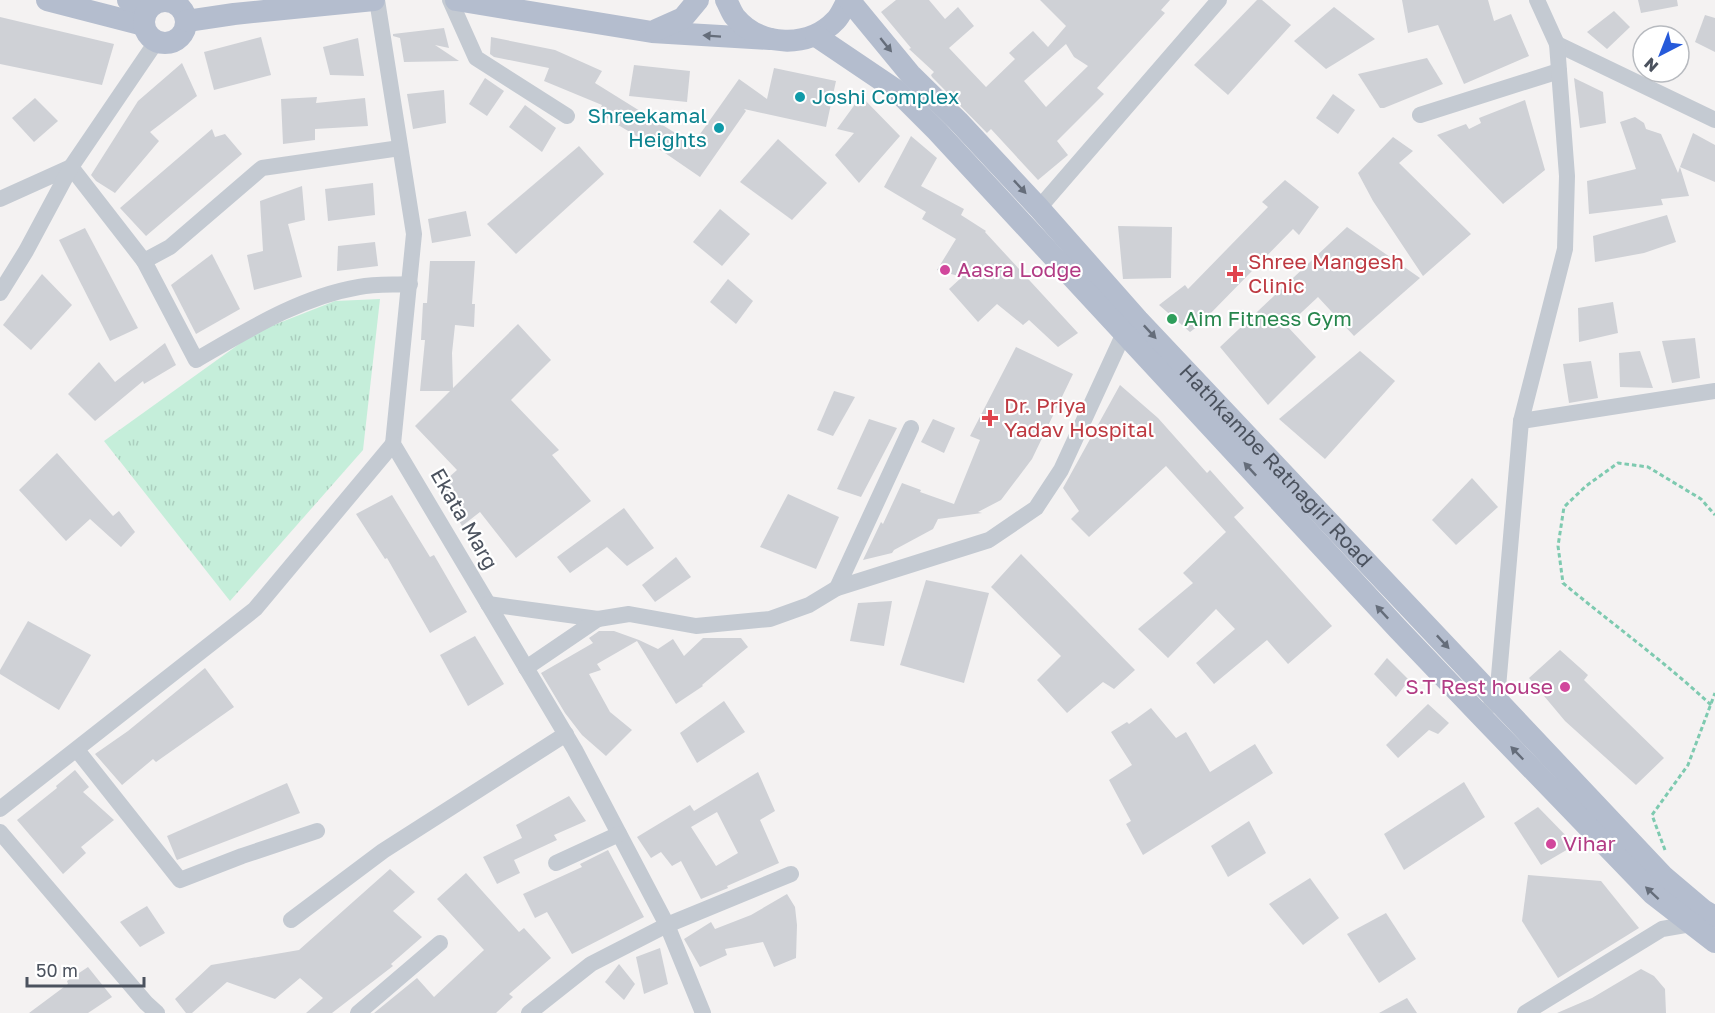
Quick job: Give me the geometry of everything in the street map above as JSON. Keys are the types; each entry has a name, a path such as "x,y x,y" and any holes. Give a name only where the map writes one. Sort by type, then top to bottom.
{"main road":[{"path":"47,0 150,24"},
{"path":"128,0 150,24 163,44 177,40 186,29 187,21 182,8 163,0 150,24"},
{"path":"187,21 232,7 375,0"},
{"path":"456,0 652,32 787,42 816,36 836,20 849,0"},
{"path":"652,32 683,18 698,0"},
{"path":"726,0 735,16 751,31 770,39"},
{"name":"Hathkambe Ratnagiri Road","path":"849,0 910,75 958,121 1039,208 1146,329 1703,917"},
{"path":"816,36 896,90 937,131 1480,715 1653,894 1703,917 1715,942"}],"street":[{"path":"0,809 255,609 393,444 414,234 375,0"},
{"path":"450,0 476,58 567,116"},
{"path":"1039,208 1219,0"},
{"path":"1480,715 1497,699 1521,421 1565,249 1567,176 1557,44 1537,0"},
{"path":"0,293 26,251 150,24"},
{"path":"1557,44 1715,120"},
{"path":"1420,115 1559,71"},
{"path":"144,261 170,247 262,168 400,148"},
{"path":"0,199 71,167"},
{"path":"71,167 144,261 196,360 256,326 314,298 360,287 410,284"},
{"path":"488,604 598,620 629,614 696,626 770,619 809,605 837,588 989,540 1036,508 1061,470 1124,333"},
{"path":"1521,421 1715,391"},
{"path":"837,588 911,428"},
{"name":"Ekata Marg","path":"393,444 566,734 667,925 703,1013"},
{"path":"526,668 598,620"},
{"path":"291,920 383,851 566,734"},
{"path":"77,750 180,880 317,831"},
{"path":"0,832 145,1009"},
{"path":"556,863 619,834"},
{"path":"529,1013 591,964 667,925 791,874"},
{"path":"1525,1013 1662,929 1703,917"},
{"path":"358,1013 440,943"}],"path":[{"path":"1711,705 1672,668 1610,622 1563,583 1558,546 1564,507 1586,486 1618,463 1648,467 1701,499 1715,515"},
{"path":"1669,859 1652,815 1688,765 1715,693"}],"green space":[{"path":"380,299 363,450 230,601 104,441 256,332 335,301"}],"building":[{"path":"896,0 929,0 945,19 958,7 974,26 949,48 986,87 1015,59 1009,53 1033,31 1048,47 1066,26 1040,0 1170,0 1161,10 1165,13 1097,88 1104,94 1057,141 1068,155 1038,180 991,129 987,133 932,77 934,72 909,49 911,48 881,12","holes":["1066,44 1074,57 1088,66 1046,107 1024,81"]},
{"path":"1257,0 1262,0 1291,25 1228,95 1194,65"},
{"path":"1402,0 1488,0 1494,21 1511,14 1529,56 1464,84 1438,25 1408,33"},
{"path":"1638,0 1677,0 1678,6 1641,13"},
{"path":"1334,7 1375,39 1326,69 1294,41"},
{"path":"1614,11 1630,27 1607,49 1587,32"},
{"path":"1705,15 1715,18 1715,52 1695,42"},
{"path":"0,17 114,44 102,85 0,64"},
{"path":"444,28 449,48 435,45 459,61 404,62 400,38 393,34"},
{"path":"261,37 271,75 214,90 204,52"},
{"path":"491,37 555,50 602,71 595,83 693,144 739,79 767,99 774,68 836,81 826,127 744,109 746,111 700,177 598,113 602,105 544,81 549,68 494,57 490,54"},
{"path":"358,38 364,76 330,75 323,47"},
{"path":"1427,58 1443,84 1384,108 1380,108 1358,74"},
{"path":"182,63 197,96 150,132 159,141 115,193 91,175 138,101"},
{"path":"634,65 690,71 687,102 629,96"},
{"path":"485,78 504,91 487,116 469,104"},
{"path":"1574,78 1603,92 1606,123 1580,128"},
{"path":"444,90 446,123 413,129 407,94"},
{"path":"1333,94 1355,110 1338,134 1316,118"},
{"path":"861,96 900,136 859,183 835,155 854,133 837,129"},
{"path":"317,97 316,103 365,98 368,126 315,129 315,140 283,144 281,99"},
{"path":"35,98 58,121 34,142 12,118"},
{"path":"1525,100 1545,170 1503,204 1437,135 1466,124 1469,129 1481,123 1479,118"},
{"path":"525,105 556,128 542,152 509,127"},
{"path":"1635,117 1644,123 1646,129 1661,134 1678,173 1680,167 1689,196 1661,199 1663,205 1589,214 1587,181 1636,169 1620,122"},
{"path":"212,129 215,137 225,134 242,154 146,236 120,208"},
{"path":"1693,133 1715,145 1715,182 1680,167"},
{"path":"911,136 937,158 921,186 964,209 961,215 986,231 1078,333 1058,347 1029,320 1023,325 997,304 978,322 949,289 962,277 937,270 956,239 922,219 926,212 884,187"},
{"path":"1393,137 1413,151 1399,163 1471,234 1423,276 1373,201 1358,173"},
{"path":"778,139 827,183 792,220 740,182"},
{"path":"579,146 604,174 516,254 487,224"},
{"path":"1285,180 1319,207 1299,235 1293,229 1208,316 1209,318 1190,332 1159,305 1185,285 1188,289 1268,207 1262,202"},
{"path":"373,183 375,215 328,221 325,189"},
{"path":"302,186 305,220 288,224 302,277 254,290 247,255 263,251 260,201"},
{"path":"720,209 750,234 722,266 693,242"},
{"path":"466,211 471,236 432,243 428,219"},
{"path":"1667,215 1676,242 1644,253 1595,262 1593,236"},
{"path":"1118,226 1172,227 1171,278 1123,279"},
{"path":"1347,227 1420,278 1354,336 1318,297 1287,326 1316,357 1268,405 1220,347"},
{"path":"85,228 138,328 110,341 59,240"},
{"path":"375,242 378,266 337,271 338,246"},
{"path":"212,254 240,309 196,334 171,285"},
{"path":"430,261 475,261 472,304 475,304 474,327 455,325 452,353 453,388 518,324 551,360 511,400 559,450 552,455 591,501 516,558 480,512 462,526 439,486 457,470 415,426 450,391 420,391 425,340 421,340 423,303 427,303"},
{"path":"42,274 72,305 31,350 3,325"},
{"path":"728,279 753,301 736,324 710,302"},
{"path":"1613,302 1618,333 1579,342 1578,308"},
{"path":"1695,338 1700,378 1672,383 1662,341"},
{"path":"165,343 176,365 144,384 143,381 95,421 68,394 99,362 115,382"},
{"path":"1016,347 1073,374 1032,459 1001,500 978,512 982,513 938,519 933,529 892,553 863,560 902,483 954,504 980,440 970,436"},
{"path":"1360,351 1395,381 1325,459 1279,419"},
{"path":"1640,351 1653,388 1620,387 1619,353"},
{"path":"1591,361 1598,398 1569,403 1563,364"},
{"path":"1120,385 1158,418 1207,473 1210,470 1244,508 1234,517 1332,626 1288,664 1267,640 1214,684 1196,663 1235,629 1216,609 1168,658 1138,629 1193,583 1183,573 1226,532 1166,466 1089,537 1071,519 1079,511 1063,488"},
{"path":"834,391 855,397 833,436 817,430"},
{"path":"869,419 897,428 861,497 837,489"},
{"path":"933,419 955,428 944,453 921,442"},
{"path":"57,453 113,516 119,511 135,532 121,547 90,519 66,541 19,490"},
{"path":"1472,478 1498,507 1456,545 1432,520"},
{"path":"788,494 839,517 816,569 760,547"},
{"path":"392,495 430,557 434,555 467,612 430,633 387,558 385,559 356,514"},
{"path":"624,508 654,548 627,566 607,547 570,573 557,557"},
{"path":"1021,554 1135,670 1114,689 1103,682 1067,713 1037,680 1061,656 991,587"},
{"path":"676,557 691,577 655,602 642,585"},
{"path":"926,580 989,593 964,683 900,665"},
{"path":"892,601 884,646 850,641 858,603"},
{"path":"28,621 91,655 59,710 0,674 0,670"},
{"path":"599,631 614,631 658,649 673,639 684,656 703,638 741,638 748,647 703,686 676,704 637,641 597,664 601,670 589,674 610,712 632,730 606,756 582,735 565,713 541,673 593,643 589,638"},
{"path":"475,636 504,684 468,706 440,655"},
{"path":"1560,650 1588,675 1584,680 1664,758 1636,785 1565,721 1529,678"},
{"path":"1387,658 1409,680 1396,697 1374,674"},
{"path":"205,668 234,707 156,762 153,759 122,785 95,754 128,731"},
{"path":"724,701 745,732 697,763 680,733"},
{"path":"1428,704 1449,723 1438,734 1429,730 1398,758 1386,745"},
{"path":"1151,708 1176,738 1186,732 1210,772 1255,744 1273,773 1143,855 1126,824 1131,821 1109,780 1132,765 1111,732 1127,722 1129,724"},
{"path":"75,770 89,787 83,792 114,820 81,847 86,853 63,874 17,820 57,788 56,786"},
{"path":"758,772 775,811 760,820 779,863 701,899 681,861 672,866 661,852 651,858 637,837 690,805 694,811","holes":["717,812 738,853 716,866 691,827"]},
{"path":"1464,782 1485,817 1404,870 1384,834"},
{"path":"287,783 300,813 177,860 167,836"},
{"path":"569,796 586,821 554,835 557,840 514,860 520,873 497,884 483,857 522,838 516,825"},
{"path":"1538,807 1575,845 1541,865 1514,823"},
{"path":"1249,821 1266,853 1228,877 1211,846"},
{"path":"608,850 644,917 572,954 547,912 535,918 523,894 582,867 580,864"},
{"path":"390,869 415,892 393,911 422,937 391,964 393,966 332,1013 306,1013 323,998 300,978 275,999 227,982 192,1013 186,1013 175,999 211,965 299,950"},
{"path":"466,873 519,932 524,928 551,958 509,994 513,997 496,1013 374,1013 417,978 434,997 484,950 437,899"},
{"path":"1528,875 1601,881 1639,928 1558,978 1522,921"},
{"path":"1310,878 1339,918 1303,945 1269,904"},
{"path":"787,894 795,907 796,958 774,967 763,942 725,949 727,955 700,967 684,939 711,922 715,929 751,915"},
{"path":"147,906 165,933 140,947 120,922"},
{"path":"1386,913 1416,959 1379,983 1347,934"},
{"path":"660,948 668,984 644,994 636,957"},
{"path":"619,964 635,984 624,1000 605,982"},
{"path":"88,967 112,997 88,1013 29,1013 68,984 67,981"},
{"path":"1641,969 1654,976 1665,989 1666,1013 1557,1013 1592,998"},
{"path":"1407,998 1417,1013 1379,1013"}],"place":[{"name":"Joshi Complex","path":"800,97"},
{"name":"Shreekamal Heights","path":"719,128"},
{"name":"Aasra Lodge","path":"945,270"},
{"name":"Shree Mangesh Clinic","path":"1235,274"},
{"name":"Aim Fitness Gym","path":"1172,319"},
{"name":"Dr. Priya Yadav Hospital","path":"990,418"},
{"name":"S.T Rest house","path":"1565,687"},
{"name":"Vihar","path":"1551,844"}]}
